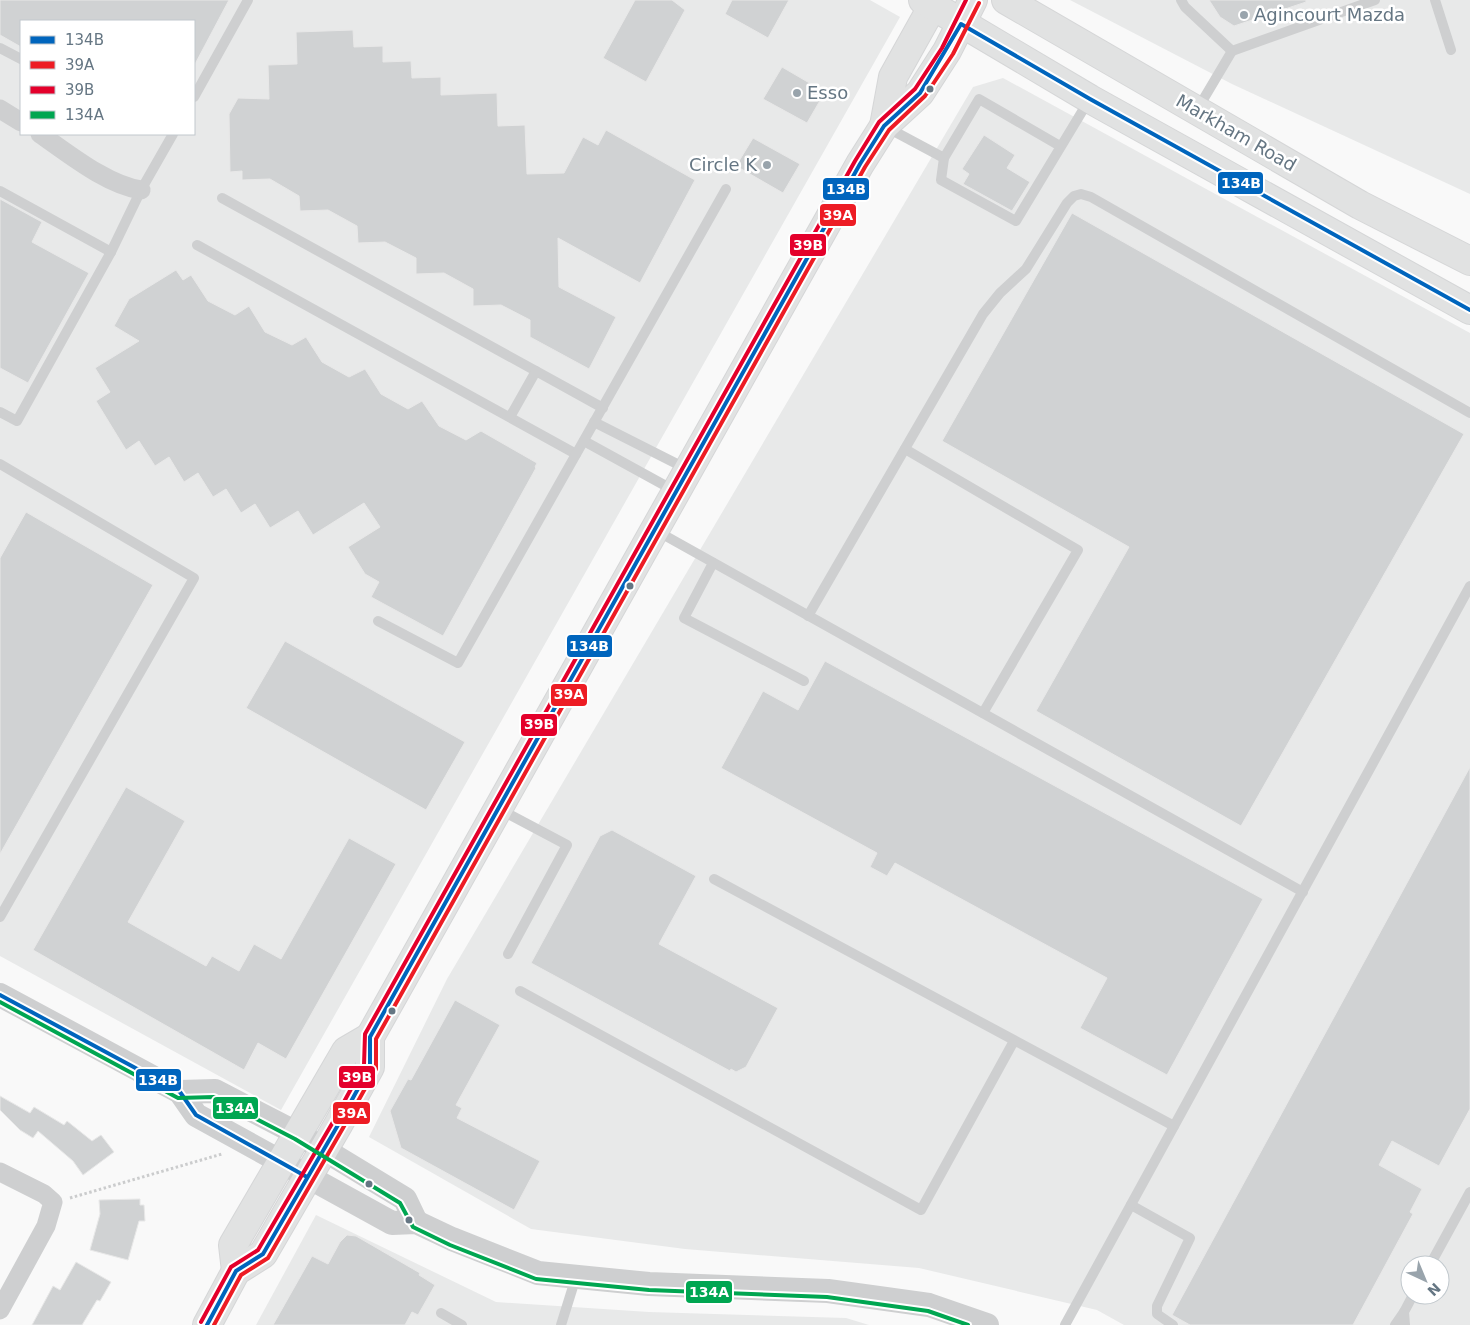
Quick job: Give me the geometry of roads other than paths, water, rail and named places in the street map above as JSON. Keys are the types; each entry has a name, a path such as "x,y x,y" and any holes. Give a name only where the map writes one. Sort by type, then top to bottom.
{"main road":[{"path":"206,1325 236,1271 263,1254 324,1150 370,1067 370,1037 860,164 884,126 920,93 973,0"},
{"name":"Markham Road","path":"1006,0 1360,204 1470,261"},
{"path":"884,126 893,77 931,2 961,24 1090,99 1470,310"},
{"path":"236,1271 233,1245 346,1051 370,1037"}],"street":[{"path":"0,109 20,121"},
{"path":"41,135 111,182 124,188 141,190"},
{"path":"0,995 180,1092 196,1115 392,1223 416,1222 452,1239 538,1273 649,1284 828,1290 929,1305 987,1325"},
{"path":"180,1092 215,1091 298,1134 405,1199 416,1222"},
{"path":"0,1172 44,1194 53,1202 46,1226 0,1310"}],"lane":[{"path":"195,95 248,0"},
{"path":"1181,0 1185,7 1232,51"},
{"path":"1196,110 1232,51 1376,0"},
{"path":"1435,0 1451,50"},
{"path":"0,48 20,58"},
{"path":"1060,146 979,100 944,158 942,180 1016,221 1090,99"},
{"path":"884,126 944,158"},
{"path":"0,412 16,421 112,252 141,190 172,135"},
{"path":"378,621 458,663 726,188"},
{"path":"0,191 112,252"},
{"path":"808,616 983,314 1000,293 1026,269 1067,203 1074,196 1081,194 1091,196 1470,412"},
{"path":"222,198 603,408"},
{"path":"196,244 576,454"},
{"path":"510,418 536,371"},
{"path":"594,422 682,480"},
{"path":"584,441 682,480"},
{"path":"905,449 1078,550 983,713"},
{"path":"0,464 194,578 0,917"},
{"path":"654,530 1303,892"},
{"path":"713,563 684,618 804,681"},
{"path":"1065,1325 1470,586"},
{"path":"498,808 567,845 508,954"},
{"path":"714,879 1174,1126"},
{"path":"520,991 921,1210 1014,1041"},
{"path":"1435,1255 1470,1192"},
{"path":"1131,1205 1190,1238 1156,1310 1160,1317 1173,1325"},
{"path":"561,1325 576,1277"},
{"path":"1395,1325 1408,1305"},
{"path":"1404,1312 1405,1325"},
{"path":"441,1313 462,1325"}],"place":[{"name":"Agincourt Mazda","path":"1244,15"},
{"name":"Esso","path":"797,93"},
{"name":"Circle K","path":"767,165"}]}
